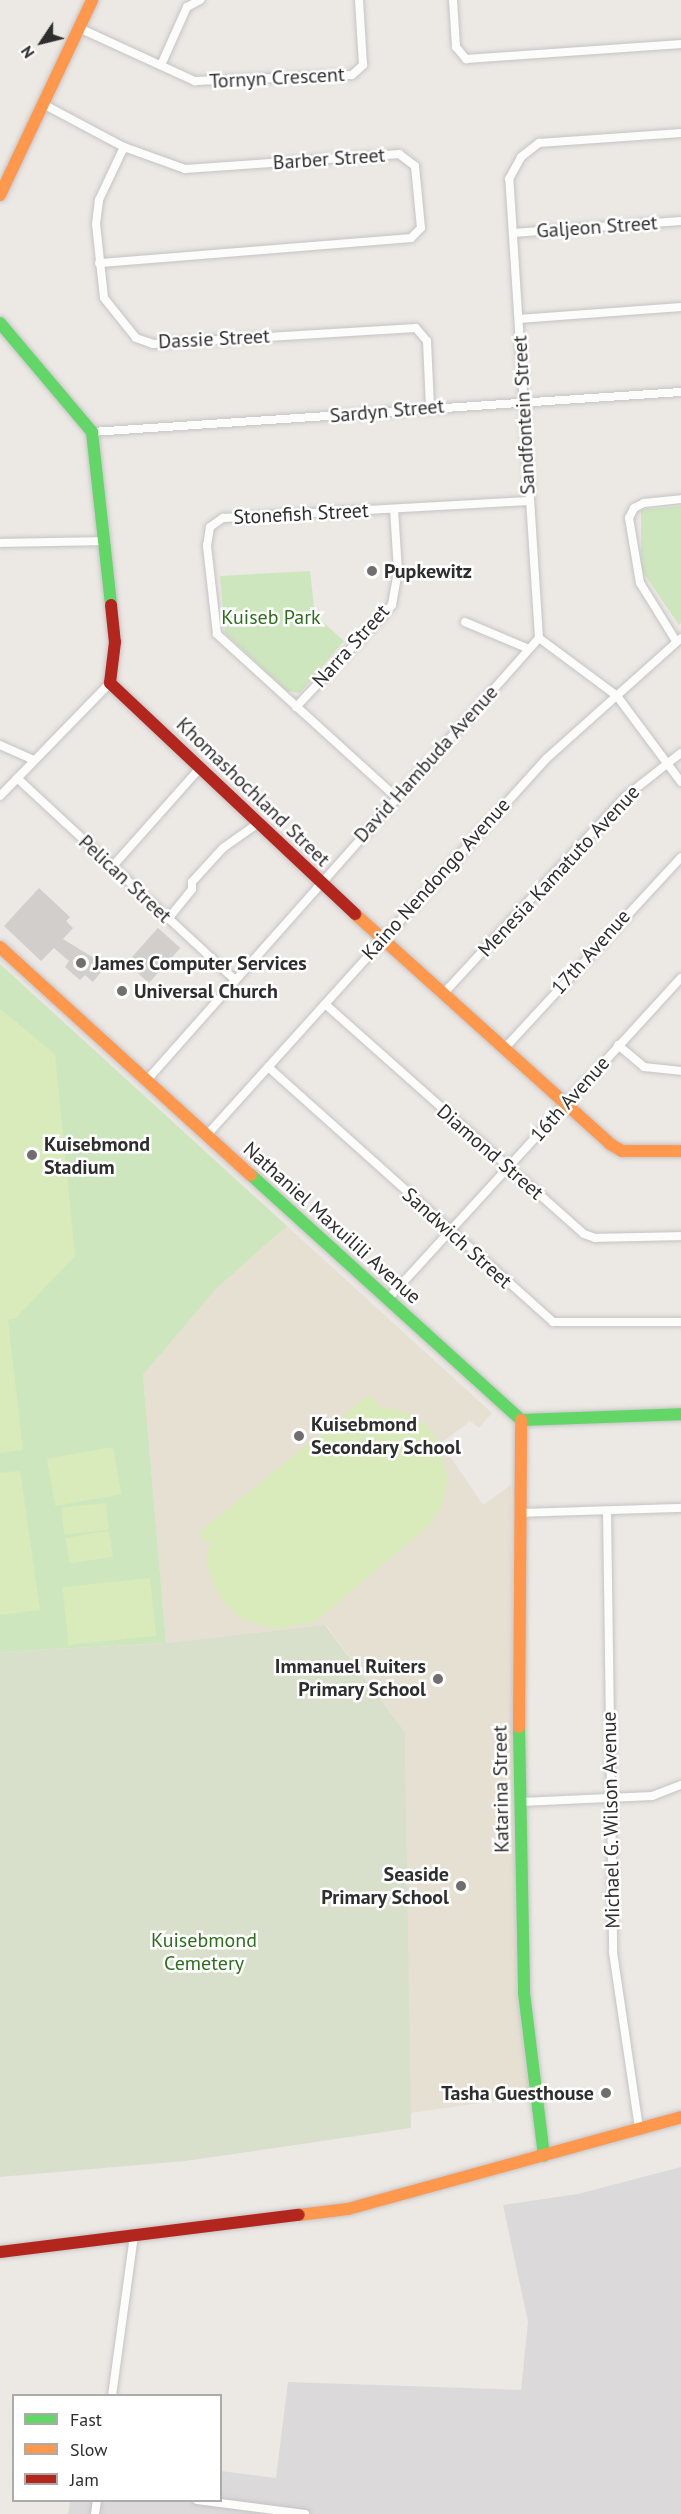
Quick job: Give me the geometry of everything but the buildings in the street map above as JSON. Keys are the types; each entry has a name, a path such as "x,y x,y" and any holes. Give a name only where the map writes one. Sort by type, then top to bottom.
{"street":[{"path":"1,191 92,0"},
{"path":"161,65 187,8 200,0"},
{"name":"Tornyn Crescent","path":"79,28 203,82 352,75 363,65 359,0"},
{"path":"453,0 456,47 466,59 681,44"},
{"name":"Barber Street","path":"43,105 124,147 193,170 404,154 415,166 421,228 407,239 99,263"},
{"name":"Sandfontein Street","path":"539,638 508,179 521,157 539,143 681,133"},
{"name":"Dassie Street","path":"124,147 95,212 104,298 136,338 153,344 416,328 427,341 430,408"},
{"name":"Galjeon Street","path":"513,233 681,221"},
{"path":"519,319 681,307"},
{"path":"0,323 92,432 115,642 110,683 0,796"},
{"name":"Sardyn Street","path":"92,432 681,392"},
{"path":"679,640 640,583 629,518 634,508 644,503 681,499"},
{"name":"Stonefish Street","path":"396,797 217,634 207,546 210,527 223,518 529,501"},
{"name":"Narra Street","path":"296,707 392,605 398,571 394,508"},
{"path":"0,543 105,541"},
{"path":"465,622 529,649"},
{"path":"539,638 617,696 681,782"},
{"name":"David Hambuda Avenue","path":"147,1080 319,882 539,638"},
{"name":"Kaino Nendongo Avenue","path":"206,1136 547,758 679,640"},
{"name":"Khomashochland Street","path":"110,683 319,882 615,1149 681,1151"},
{"path":"0,745 34,760"},
{"name":"Menesia Kamatuto Avenue","path":"443,994 625,797 681,753"},
{"path":"112,867 199,769"},
{"name":"Pelican Street","path":"17,778 234,980"},
{"path":"168,919 192,889 192,882 223,848 257,824"},
{"name":"17th Avenue","path":"504,1049 681,857"},
{"name":"Nathaniel Maxuilili Avenue","path":"0,946 206,1136 521,1420"},
{"name":"16th Avenue","path":"387,1300 508,1169 564,1103 681,978"},
{"name":"Diamond Street","path":"325,1004 508,1169 590,1237 681,1236"},
{"path":"618,1044 644,1067 681,1071"},
{"name":"Sandwich Street","path":"268,1067 449,1232 553,1322 681,1322"},
{"path":"521,1420 681,1414"},
{"name":"Katarina Street","path":"521,1420 519,1513 524,1993 544,2156"},
{"path":"519,1513 681,1508"},
{"name":"Michael G. Wilson Avenue","path":"607,1511 609,1800 613,1952 639,2128"},
{"path":"521,1802 609,1800 652,1796 681,1785"},
{"path":"0,2252 348,2209 681,2117"},
{"path":"112,2394 134,2235"},
{"path":"212,2502 305,2514"}],"shaded area":[{"path":"287,1226 492,1413 479,1428 470,1421 441,1443 483,1505 511,1485 516,1991 530,2096 410,2113 405,1732 326,1625 166,1643 143,1375 216,1289"},
{"path":"681,2167 681,2514 68,2514 70,2502 222,2502 222,2471 276,2478 288,2382 521,2390 528,2322 503,2205 578,2194"}],"green space":[{"path":"681,506 681,623 679,625 641,569 641,510"},
{"name":"Kuiseb Park","path":"310,571 315,615 344,641 300,693 287,691 225,633 220,576"},
{"path":"0,964 287,1226 216,1289 143,1375 166,1643 0,1652"},
{"name":"Kuisebmond Stadium","path":"0,1009 55,1054 75,1256 16,1318 8,1320 23,1450 0,1453"},
{"path":"370,1394 379,1406 408,1413 426,1424 438,1442 448,1479 442,1506 430,1525 315,1622 273,1629 238,1617 222,1600 211,1579 206,1559 211,1541 206,1543 199,1532"},
{"path":"113,1447 121,1494 55,1506 47,1459"},
{"path":"20,1471 40,1610 0,1615 0,1473"},
{"path":"106,1503 109,1530 64,1535 61,1508"},
{"path":"109,1531 113,1557 70,1564 66,1538"},
{"path":"150,1578 156,1636 69,1645 62,1587"},
{"name":"Kuisebmond Cemetery","path":"325,1625 405,1732 411,2128 185,2161 0,2177 0,1652 166,1643"}],"traffic: fast":[{"path":"0,323 92,432 111,605"},
{"path":"251,1175 521,1420 681,1414"},
{"path":"519,1727 524,1993 544,2156"}],"traffic: slow":[{"path":"0,195 92,0"},
{"path":"355,914 610,1144 622,1151 681,1151"},
{"path":"0,947 251,1175"},
{"path":"519,1727 521,1420"},
{"path":"299,2215 348,2209 681,2117"}],"traffic: jam":[{"path":"111,605 115,642 110,683 355,914"},
{"path":"0,2252 299,2215"}],"place":[{"name":"Pupkewitz","path":"372,571"},
{"name":"James Computer Services","path":"81,963"},
{"name":"Universal Church","path":"122,991"},
{"name":"Kuisebmond Stadium","path":"32,1155"},
{"name":"Kuisebmond Secondary School","path":"299,1436"},
{"name":"Immanuel Ruiters Primary School","path":"438,1679"},
{"name":"Seaside Primary School","path":"461,1886"},
{"name":"Tasha Guesthouse","path":"606,2093"}]}
